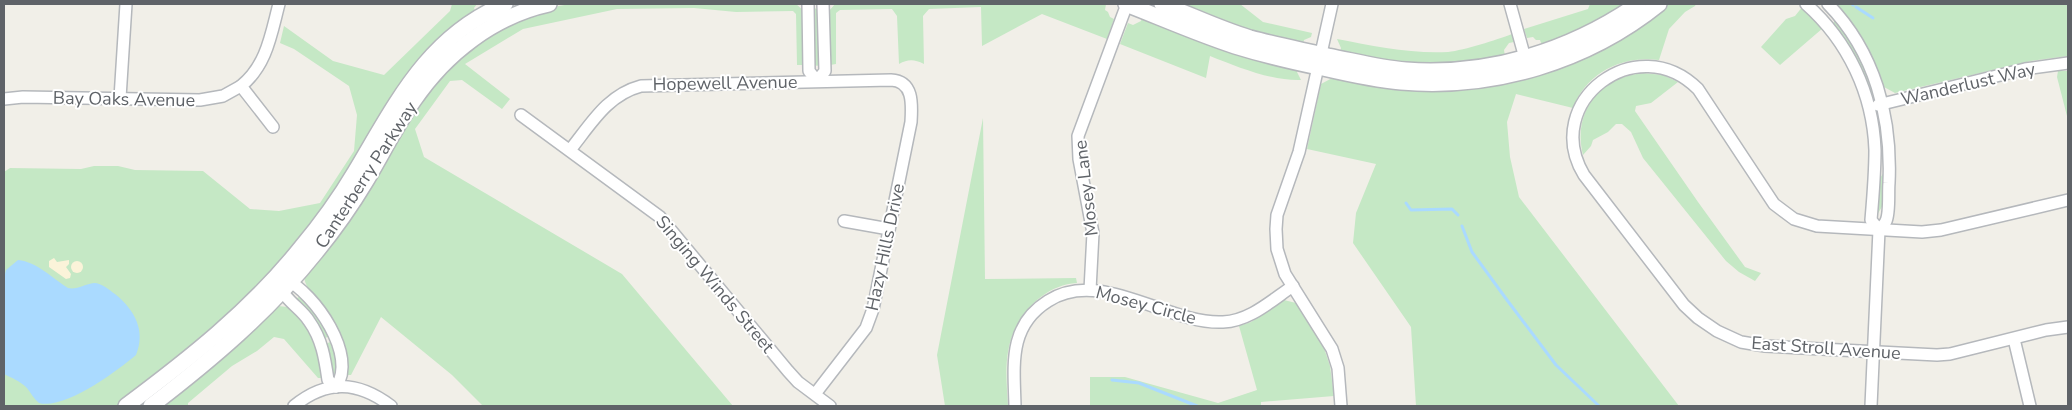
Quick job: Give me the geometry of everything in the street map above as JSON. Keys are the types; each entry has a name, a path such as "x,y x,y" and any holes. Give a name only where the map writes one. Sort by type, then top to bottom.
{"street":[{"path":"120,98 126,4"},
{"path":"273,127 241,86 251,77 262,61 279,4"},
{"name":"Canterberry Parkway","path":"151,406 228,345 325,241 353,202 413,101 448,60 502,8 549,4"},
{"path":"808,4 809,71 817,81 825,71 823,4"},
{"path":"1126,4 1235,46 1319,61 1430,71 1478,68 1525,58 1580,38 1638,4"},
{"name":"Mosey Lane","path":"1090,290 1093,233 1080,159 1078,136 1126,4"},
{"path":"1162,4 1249,37 1369,78 1444,84 1495,78 1544,66 1578,53 1615,34 1659,4"},
{"path":"1332,4 1300,152 1281,201 1276,222 1276,243 1280,261 1293,286 1332,348 1338,368 1341,406"},
{"path":"1510,4 1525,58"},
{"path":"1806,4 1826,24 1841,44 1858,77 1869,107 1875,150 1871,220 1879,230 1934,232 2068,200"},
{"path":"1828,4 1848,26 1865,54 1883,104 1889,133 1890,164 1887,220 1879,230 1871,406"},
{"name":"Wanderlust Way","path":"1869,107 2025,69 2068,63"},
{"name":"East Stroll Avenue","path":"1879,230 1816,226 1804,223 1786,214 1769,197 1702,93 1676,73 1651,66 1623,69 1601,82 1584,101 1577,115 1573,134 1576,155 1581,171 1684,305 1698,318 1717,331 1748,343 1765,346 1945,354 2068,326"},
{"name":"Hopewell Avenue","path":"570,150 604,106 635,87 656,84 909,81"},
{"name":"Hazy Hills Drive","path":"815,394 868,325 875,304 911,122 909,81"},
{"name":"Bay Oaks Avenue","path":"4,99 23,97 207,100 229,94 241,86"},
{"name":"Singing Winds Street","path":"521,116 660,216 788,371 830,406"},
{"path":"844,221 889,229"},
{"path":"284,283 310,321 322,348 328,380 336,387"},
{"name":"Canterberry Parkway","path":"126,406 284,283"},
{"name":"Mosey Circle","path":"1015,406 1015,348 1020,332 1028,319 1051,299 1070,292 1090,290 1202,320 1224,322 1250,315 1293,286"},
{"path":"2014,339 2030,406"},
{"path":"294,406 311,394 336,387 364,390 391,406"}],"green space":[{"path":"452,4 477,4 474,8 477,15 261,287 120,406 4,406 4,172 10,168 81,169 94,166 118,166 135,170 203,171 250,209 279,211 320,203 354,151 357,115 349,86 294,49 280,43 284,26 333,61 384,75 450,11"},
{"path":"570,4 796,4 804,11 804,65 797,65 796,14 793,11 736,12 694,8 617,9 523,29 465,64 510,99 502,109 462,80 450,81 415,129 424,157 622,274 733,406 483,406 452,375 381,317 351,375 348,375 334,324 325,308 309,290 305,282 304,277 431,84 484,37 548,8"},
{"path":"835,4 1106,4 1105,10 1114,19 1107,39 1042,14 982,46 981,7 929,9 923,16 924,64 911,60 899,64 897,16 892,9 840,10 836,13 836,64 830,65 829,11"},
{"path":"1179,4 1240,4 1263,22 1312,33 1311,37 1304,40 1303,44 1242,28"},
{"path":"1590,4 1626,4 1600,21 1542,46 1540,40 1536,40 1533,37 1527,38 1524,29 1588,9"},
{"path":"1669,4 1696,4 1685,12 1669,29 1659,60 1632,60 1607,69 1587,85 1573,108 1516,94 1507,122 1510,157 1519,197 1679,406 1416,406 1411,327 1353,243 1356,213 1376,164 1307,149 1321,84 1334,77 1401,88 1653,16"},
{"path":"1835,4 2068,4 2068,56 2031,61 1895,93 1884,87 1863,43 1851,23"},
{"path":"1803,6 1823,28 1780,65 1761,47 1786,19 1795,16"},
{"path":"814,8 820,10 820,64 817,66 814,64"},
{"path":"1142,16 1298,69 1297,72 1301,80 1266,76 1210,56 1206,78 1120,44 1128,23 1133,25 1141,21"},
{"path":"1834,17 1857,49 1875,94 1871,95 1848,46 1834,25"},
{"path":"1512,34 1514,42 1509,43 1504,50 1505,56 1454,64 1405,63 1340,52 1341,48 1337,39 1406,51 1448,52 1472,47"},
{"path":"2058,71 2068,71 2068,120 2057,77"},
{"path":"1643,73 1663,75 1678,82 1651,103 1636,106 1635,111 1745,267 1761,273 1755,281 1739,272 1726,261 1643,158 1631,132 1622,124 1616,124 1608,132 1593,140 1591,146 1583,155 1582,125 1586,111 1593,99 1602,89 1614,81"},
{"path":"983,118 985,279 1076,278 1077,283 1064,285 1041,297 1031,306 1016,327 1007,358 1008,406 945,406 937,355"},
{"path":"1884,172 1883,205 1877,215 1879,180"},
{"path":"300,296 320,318 328,337 324,338 296,299"},
{"path":"1284,300 1296,303 1323,345 1330,366 1334,396 1261,402 1261,406 1090,406 1090,377 1125,377 1218,403 1257,390 1239,326 1251,322"},
{"path":"278,306 288,307 308,329 317,348 321,378 318,378 284,339 274,337 257,351 232,366 188,403 188,406 157,406"},
{"path":"330,342 335,356 336,374 333,375 326,344"}],"sand":[{"path":"54,258 57,262 69,260 69,264 66,267 71,274 70,278 66,279 49,267 49,261"},
{"path":"75,261 79,261 83,267 79,273 75,273 71,269 71,265"}],"water":[{"path":"18,260 38,267 68,288 97,283 115,294 128,307 137,322 140,338 136,355 104,379 76,395 50,404 39,403 27,388 4,374 4,278 6,270"}],"waterway":[{"path":"1856,7 1873,18"},
{"path":"1406,203 1411,210 1452,209 1458,215"},
{"path":"1462,226 1472,252 1556,365 1599,406"},
{"path":"1112,380 1139,383 1197,406"}]}
